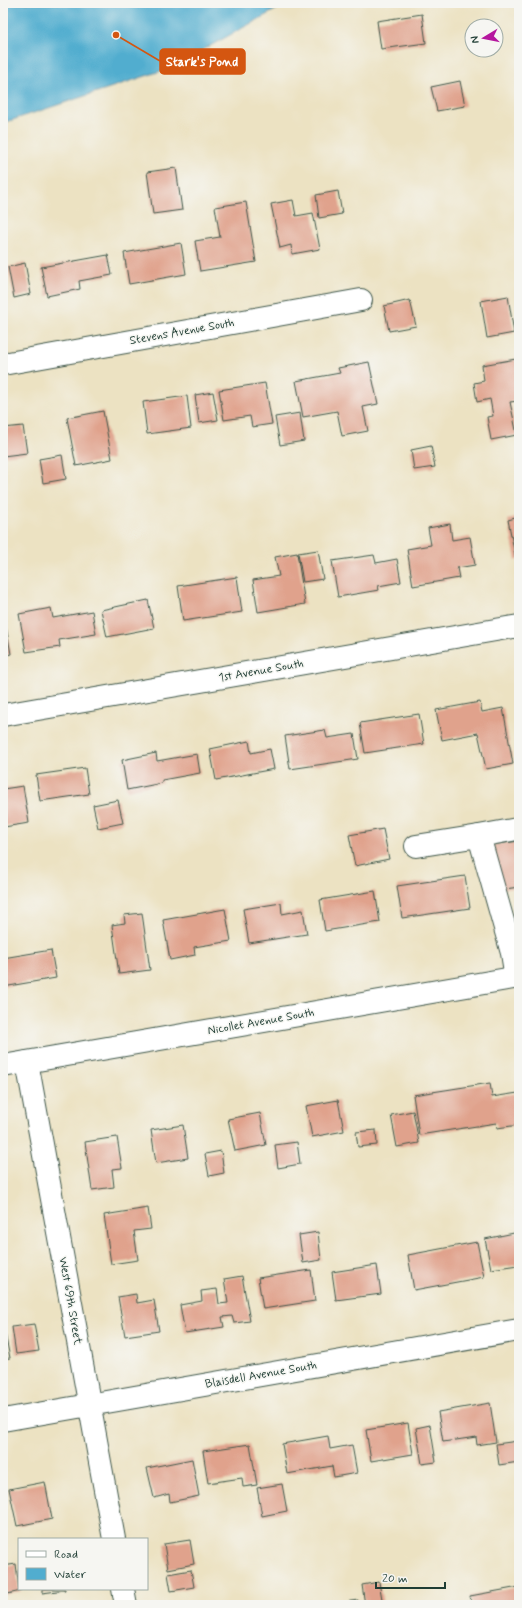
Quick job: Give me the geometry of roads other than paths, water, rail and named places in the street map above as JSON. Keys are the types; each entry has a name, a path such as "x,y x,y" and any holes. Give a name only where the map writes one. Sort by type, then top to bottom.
{"street":[{"name":"Stevens Avenue South","path":"3,364 361,300"},
{"name":"1st Avenue South","path":"3,715 519,626"},
{"path":"416,846 517,829"},
{"path":"479,836 512,953 517,977"},
{"name":"Nicollet Avenue South","path":"3,1066 517,977"},
{"name":"West 69th Street","path":"27,1062 114,1538"},
{"name":"Blaisdell Avenue South","path":"3,1420 519,1330"},
{"path":"123,1590 126,1605"}],"water":[{"path":"3,3 288,3 170,68 3,123"}],"place":[{"name":"Stark's Pond","path":"116,35"}]}
